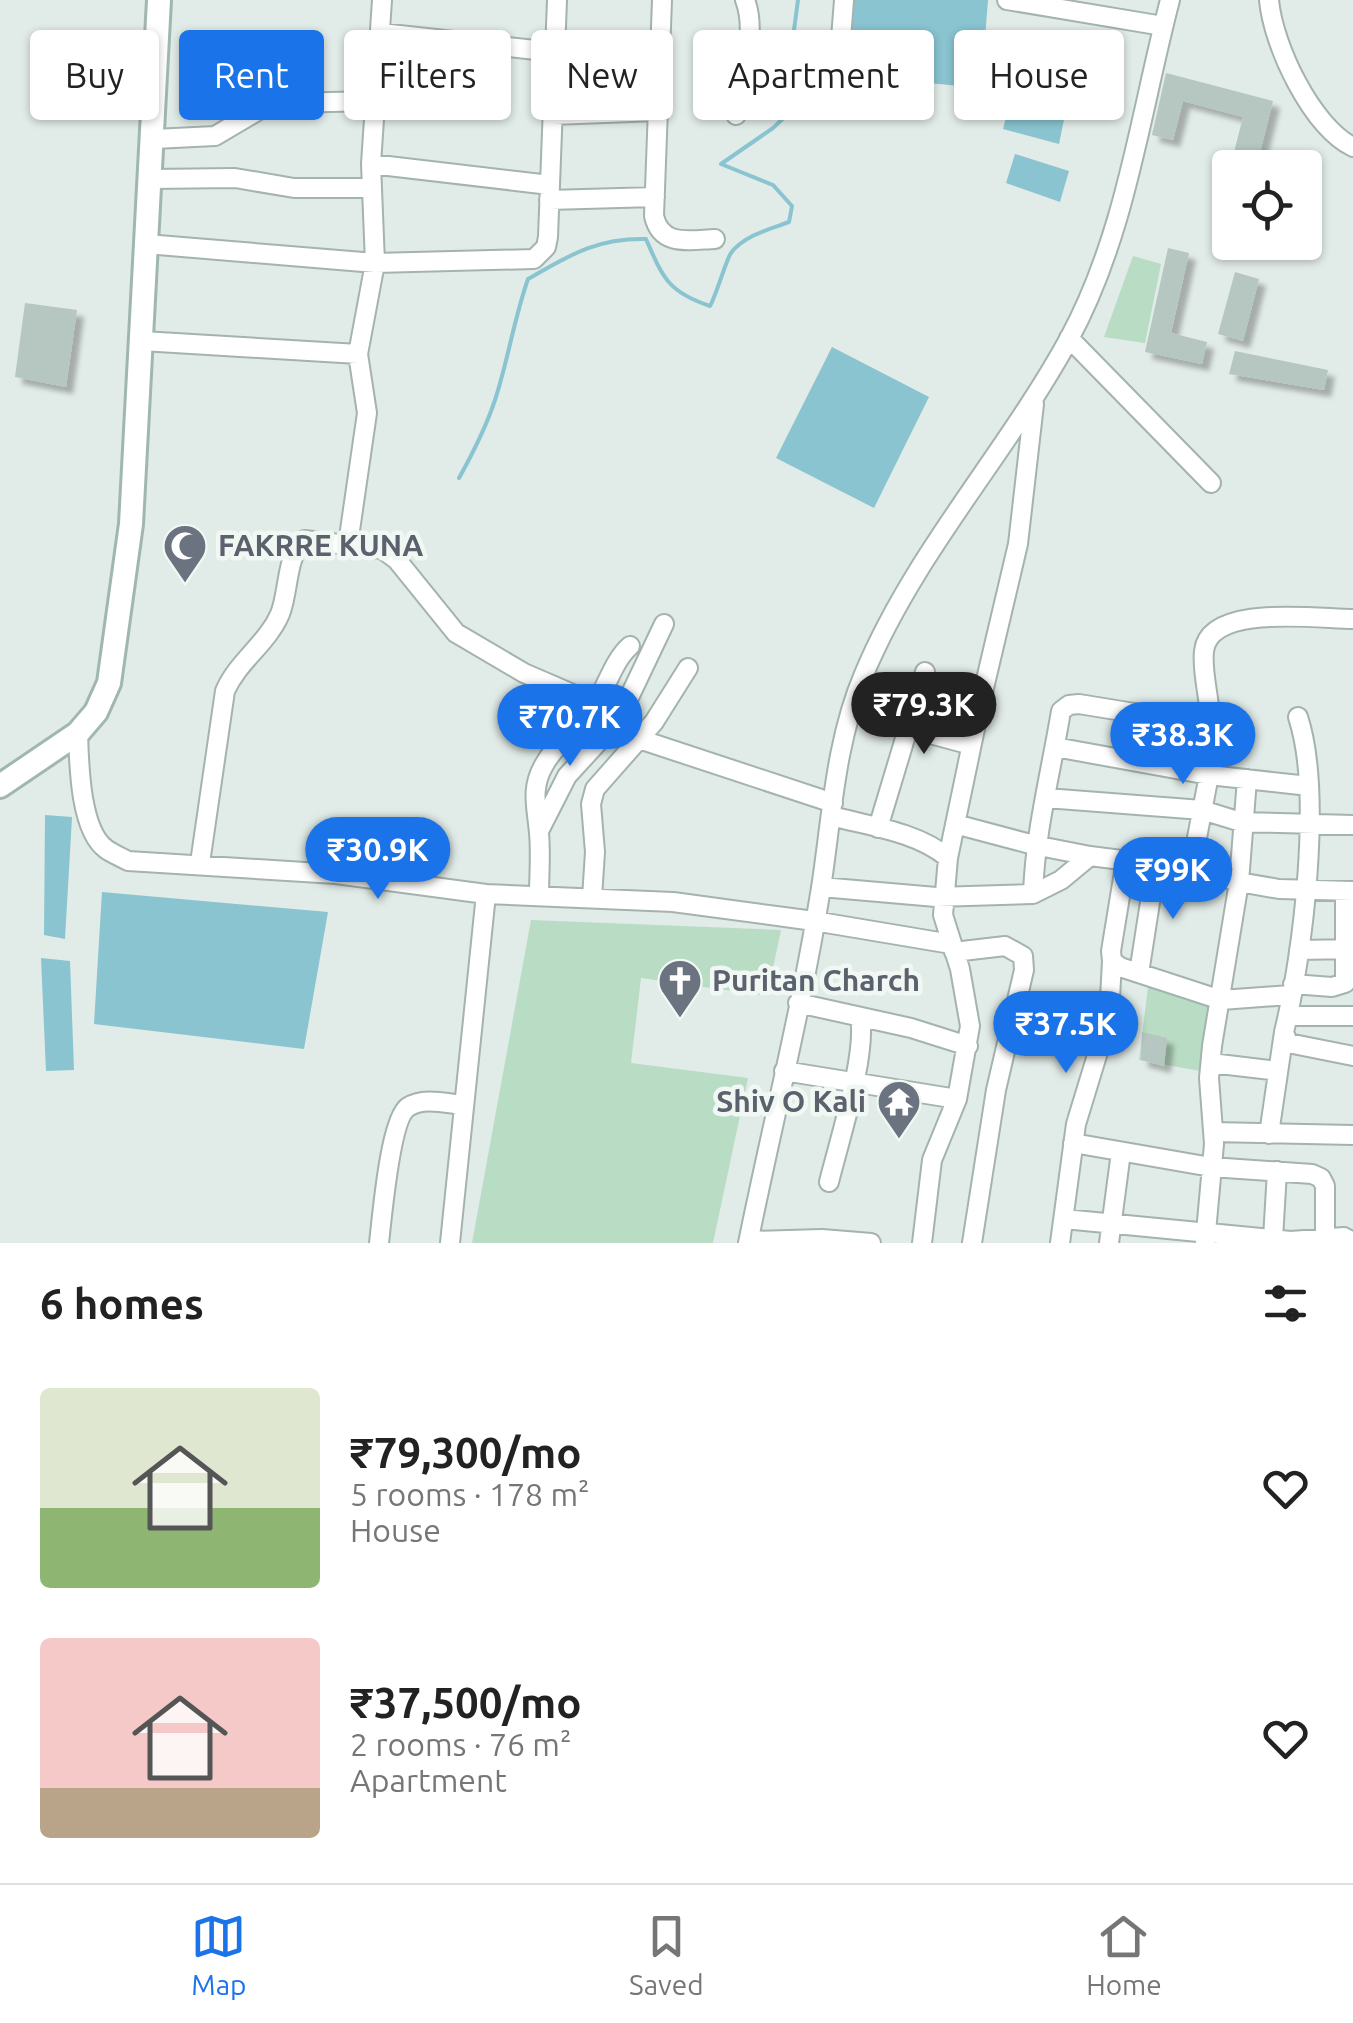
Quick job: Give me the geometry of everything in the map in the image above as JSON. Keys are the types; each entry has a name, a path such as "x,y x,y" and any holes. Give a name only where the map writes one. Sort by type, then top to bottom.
{"main road":[{"path":"0,786 78,733 96,712 110,683 131,524 159,0"}],"street":[{"path":"380,30 382,0"},
{"path":"555,30 557,0"},
{"path":"661,30 662,0"},
{"path":"745,0 749,30"},
{"path":"842,30 844,0"},
{"path":"1007,0 1163,26"},
{"path":"871,1243 748,1242 821,887 848,718 864,674 899,602 1034,399 1069,338 1118,222 1170,0"},
{"path":"1270,0 1280,50 1317,114 1331,131 1353,147"},
{"path":"154,140 215,136 259,110 285,103 344,102"},
{"path":"348,544 368,413 358,354 376,263 371,188 374,120"},
{"path":"146,244 376,263 534,259 546,247 552,120"},
{"path":"658,120 654,216 662,235 670,240 715,240"},
{"path":"371,164 550,192 654,197"},
{"path":"152,179 235,178 294,188 371,188"},
{"path":"1069,338 1211,483"},
{"path":"142,341 358,354"},
{"path":"922,1243 932,1160 957,1098 970,1026 942,916 948,858 1018,544 1034,399"},
{"path":"200,863 221,707 232,676 274,626 285,600 298,544 312,540 372,546 390,554 456,633 524,673 596,704"},
{"path":"1191,870 1209,775 1204,650 1208,637 1219,625 1242,618 1353,619"},
{"path":"539,832 567,776 610,729 625,706 664,624"},
{"path":"538,896 539,832 534,796 543,766 596,704 630,646"},
{"path":"592,898 594,789 667,704 688,668"},
{"path":"878,828 925,672"},
{"path":"1033,894 1034,845 1061,711 1068,705 1080,704 1189,722 1209,706"},
{"path":"1269,1134 1300,950 1310,786 1306,741 1298,717"},
{"path":"908,728 972,745"},
{"path":"78,733 81,784 90,825 103,848 128,860 379,878 486,894 673,902 814,920 953,948 1006,946 1023,956 1024,970 996,1090 972,1243"},
{"path":"639,739 937,848 948,858"},
{"path":"1055,747 1209,775 1310,786"},
{"path":"1205,1238 1213,1132 1211,1063 1238,882 1247,780"},
{"path":"1046,798 1202,810 1241,822 1353,825"},
{"path":"955,824 1034,845 1191,870 1238,882 1349,891 1348,975 1341,986 1221,1000 1112,961"},
{"path":"821,887 944,897 1033,894 1061,880 1090,856"},
{"path":"1060,1243 1080,1106 1109,1016 1111,950 1126,860"},
{"path":"1139,973 1156,864"},
{"path":"450,1243 486,894"},
{"path":"1300,950 1349,949"},
{"path":"798,1003 968,1046"},
{"path":"829,1182 862,1036 860,1016"},
{"path":"1286,1024 1353,1016"},
{"path":"1286,1024 1288,1043 1353,1056"},
{"path":"1211,1063 1278,1071"},
{"path":"784,1071 957,1098"},
{"path":"379,1243 385,1183 400,1114 410,1105 427,1101 462,1105"},
{"path":"1213,1132 1353,1135"},
{"path":"1073,1143 1211,1167 1321,1178 1328,1200 1325,1238"},
{"path":"1108,1243 1121,1152"},
{"path":"1260,1240 1276,1171"},
{"path":"1064,1219 1205,1238 1344,1238 1353,1242"}],"green space":[{"path":"1133,256 1161,264 1145,343 1104,337"},
{"path":"531,920 781,930 767,996 641,978 631,1063 748,1078 713,1243 472,1243"},
{"path":"1148,987 1215,1004 1200,1071 1139,1060"}],"water":[{"path":"853,0 988,0 986,30 954,30 954,85 934,84 934,30 849,30"},
{"path":"1005,120 1064,120 1059,144 1003,129"},
{"path":"1015,154 1069,171 1060,202 1006,183"},
{"path":"832,347 929,397 874,508 776,458"},
{"path":"45,815 72,817 65,939 44,935"},
{"path":"102,892 328,912 304,1049 94,1024"},
{"path":"41,958 70,961 74,1070 46,1071"}],"building":[{"path":"1166,73 1273,101 1261,150 1235,150 1243,117 1183,101 1173,140 1152,135"},
{"path":"1168,248 1189,253 1171,333 1207,342 1202,364 1145,352"},
{"path":"1235,272 1259,279 1243,341 1218,334"},
{"path":"25,303 77,310 66,387 15,377"},
{"path":"1235,351 1328,370 1324,390 1229,374"},
{"path":"1142,1032 1167,1038 1164,1066 1141,1060"}],"waterway":[{"path":"459,478 495,400 528,279 598,245 646,239 669,282 685,295 710,306 736,247 789,222 792,206 773,185 721,164 773,128 796,106 792,45 798,0"}],"place":[{"name":"FAKRRE KUNA","path":"185,584"},
{"name":"Puritan Charch","path":"680,1019"},
{"name":"Shiv O Kali","path":"899,1140"}]}
